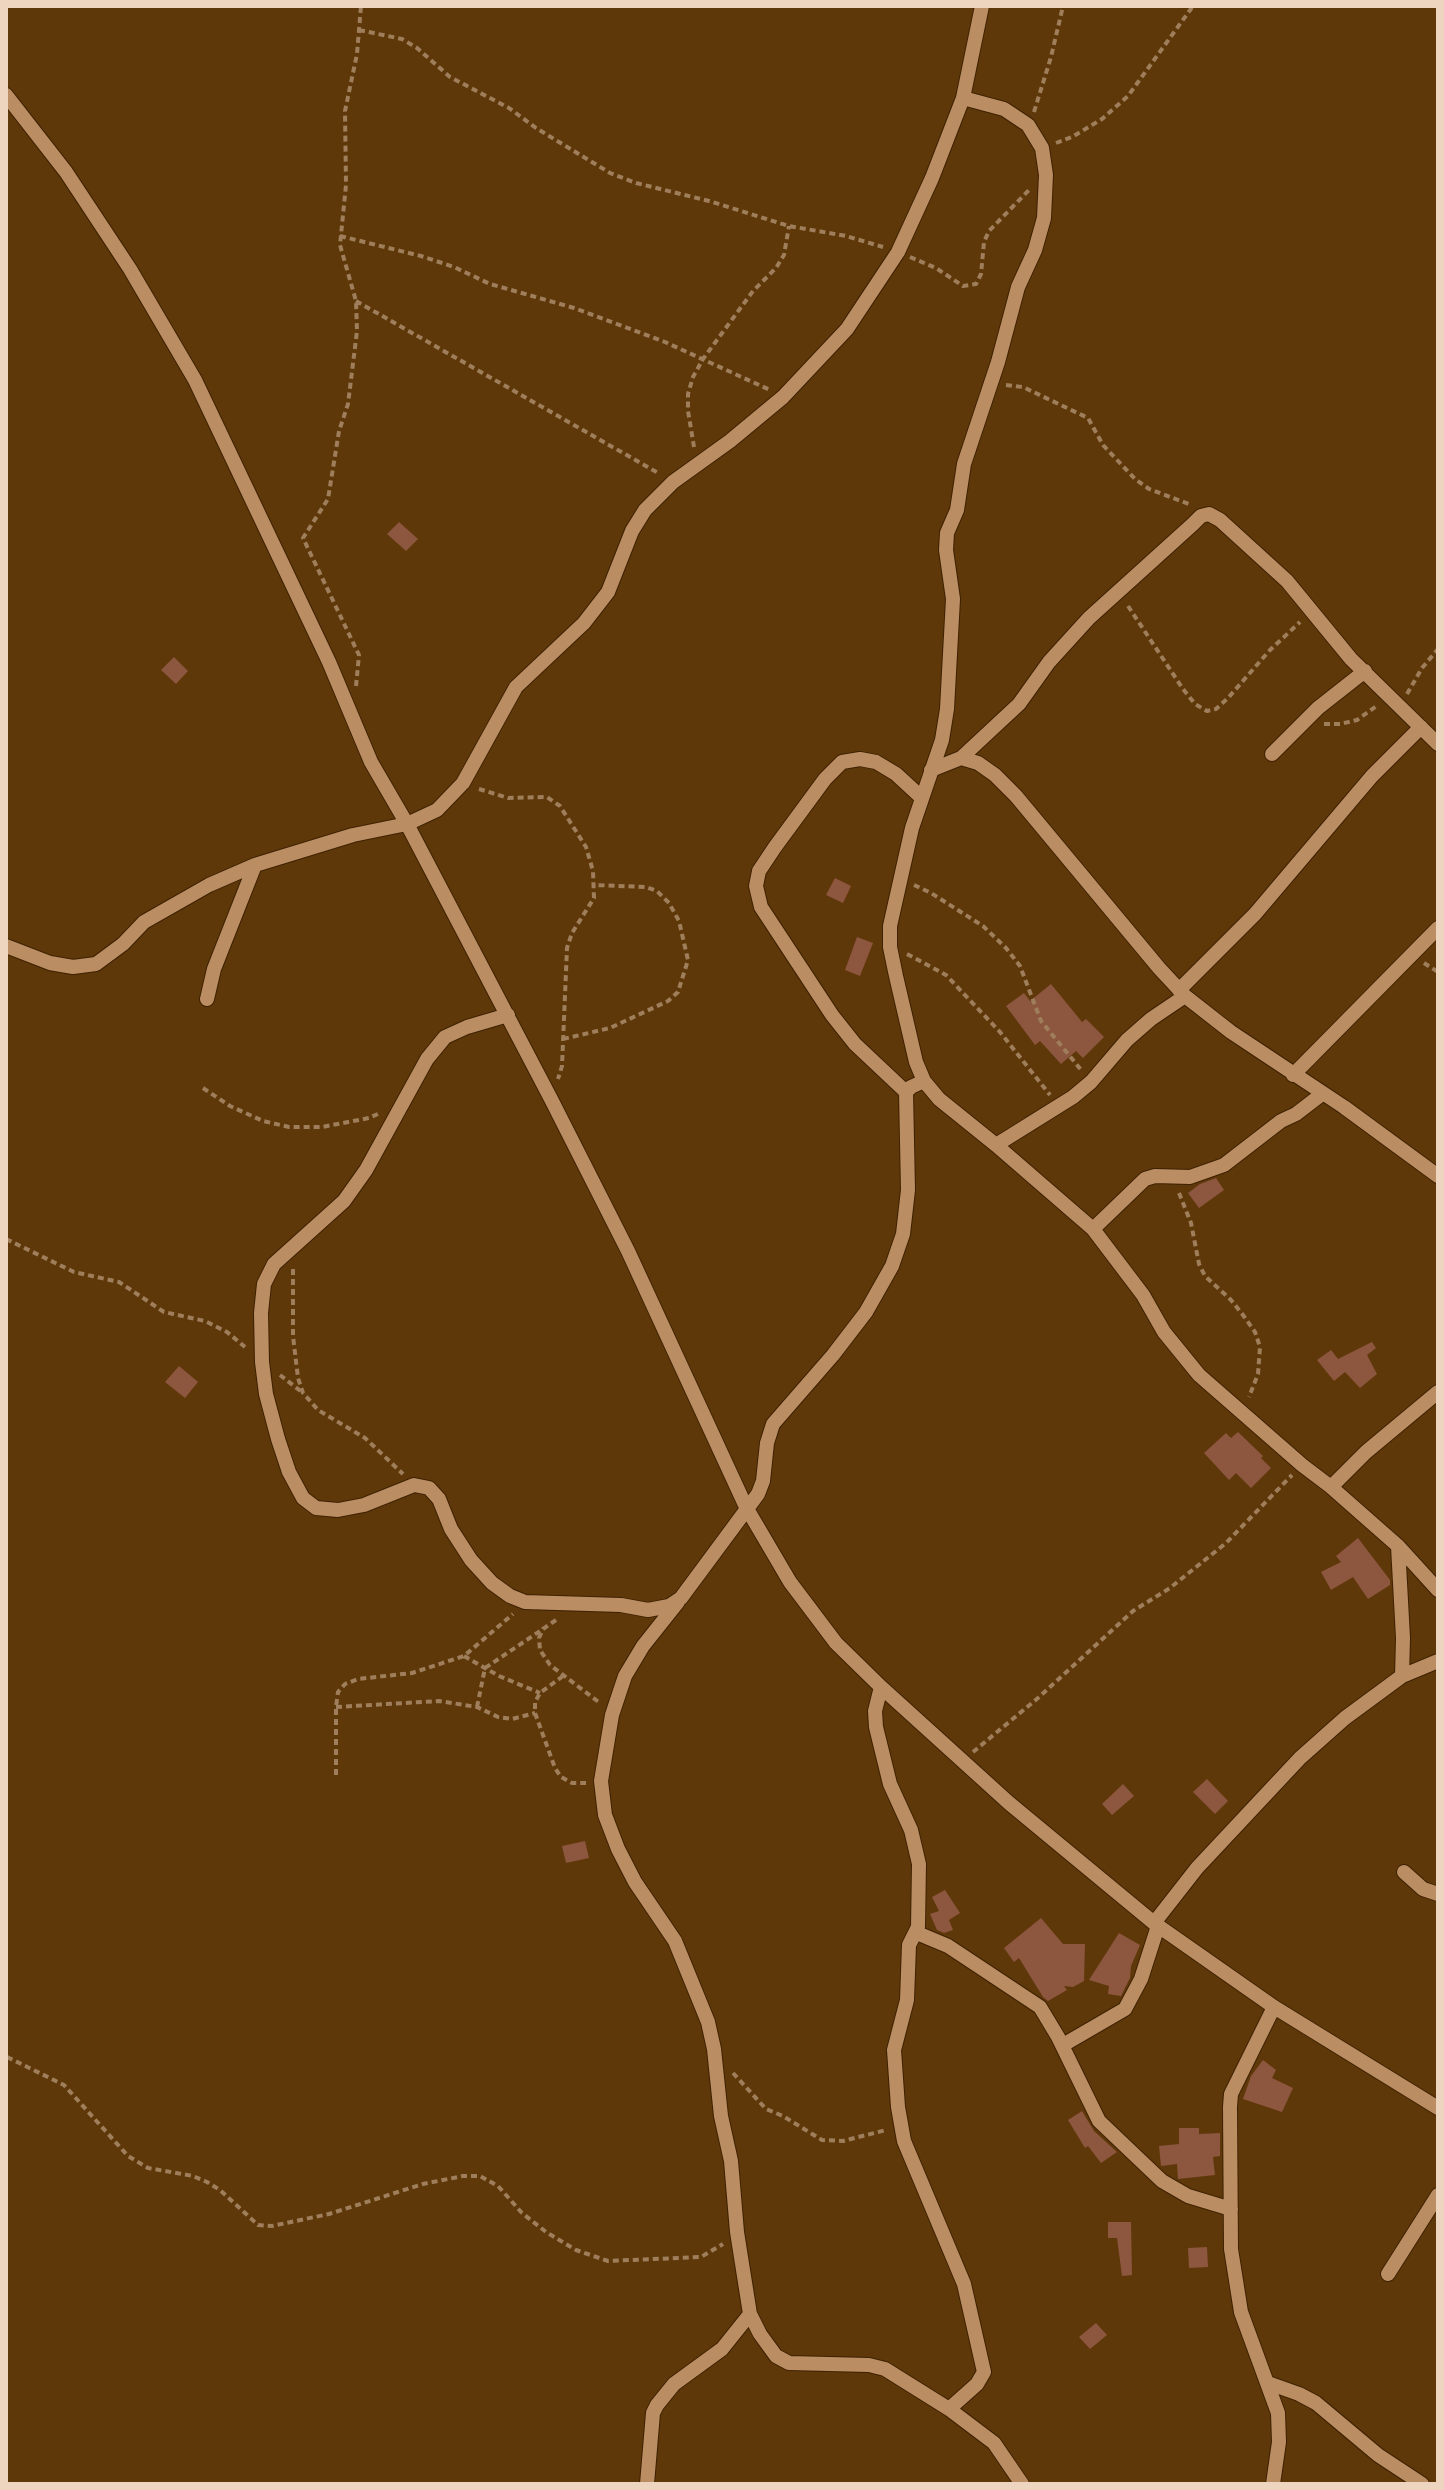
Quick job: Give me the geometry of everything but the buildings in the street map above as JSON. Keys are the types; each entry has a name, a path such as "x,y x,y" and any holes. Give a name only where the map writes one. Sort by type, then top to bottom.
{"street":[{"path":"6,946 50,963 73,967 96,964 123,944 144,922 209,885 255,865 353,835 407,824 437,810 463,783 516,687 584,623 608,592 632,531 645,510 673,482 783,397 847,329 898,252 932,178 963,98 982,6"},
{"path":"6,95 66,172 130,269 195,380 265,524 371,762 407,824 552,1101 628,1251 746,1507 790,1582 836,1643 881,1687 1009,1803 1156,1924 1274,2007 1438,2108"},
{"path":"963,98 1004,109 1028,125 1042,148 1046,175 1044,218 1035,250 1018,287 992,384 964,464 957,510 947,533 946,550 953,599 951,659 942,740 922,798 890,926 890,947 905,1023 924,1081 939,1099 1093,1229 1143,1295 1164,1332 1199,1375 1398,1546 1438,1590"},
{"path":"931,770 961,758 1019,704 1067,641 1118,590 1201,516 1209,514 1220,520 1287,581 1365,671 1438,744"},
{"path":"1272,754 1306,719 1365,671"},
{"path":"996,1145 1091,1082 1127,1040 1182,993 1255,914 1372,776 1421,727"},
{"path":"961,758 978,763 1016,796 1182,993 1231,1032 1438,1176"},
{"path":"922,798 896,774 876,762 860,759 842,762 825,779 759,871 756,886 761,907 832,1015 855,1044 906,1092 908,1190 903,1234 892,1266 866,1312 773,1424 758,1494 643,1646 625,1676 612,1715 601,1781 605,1815 618,1849 635,1882 675,1941 708,2022 721,2116 731,2161 737,2232 750,2314 760,2334 776,2356 789,2363 869,2365 885,2369 949,2409 994,2443 1022,2484"},
{"path":"207,999 214,969 255,865"},
{"path":"1293,1075 1438,928"},
{"path":"508,1015 445,1037 427,1059 366,1170 344,1201 274,1264 264,1284 262,1362 266,1394 278,1439 289,1472 303,1498 316,1508 338,1510 364,1505 414,1485 429,1488 439,1499 451,1529 471,1560 492,1583 525,1602 621,1605 648,1610 669,1606 681,1598"},
{"path":"906,1092 924,1081"},
{"path":"1093,1229 1137,1185 1155,1176 1190,1177 1224,1165 1322,1094"},
{"path":"1331,1487 1366,1452 1438,1392"},
{"path":"1398,1546 1403,1625 1402,1676"},
{"path":"1063,2045 1125,2009 1141,1979 1156,1924 1197,1868 1300,1758 1345,1718 1402,1676 1438,1661"},
{"path":"881,1687 875,1711 876,1727 890,1784 911,1830 919,1864 917,1933 909,1945 907,2000 894,2050 901,2125 904,2141 964,2284 984,2372 977,2384 949,2409"},
{"path":"1404,1872 1423,1889 1438,1894"},
{"path":"917,1933 948,1946 1040,2007 1063,2045 1099,2121 1162,2181 1188,2196 1231,2209"},
{"path":"1273,2484 1279,2442 1278,2413 1241,2312 1231,2249 1231,2094 1274,2007"},
{"path":"1388,2274 1438,2195"},
{"path":"647,2484 652,2424 657,2405 674,2384 722,2349 750,2314"},
{"path":"1268,2383 1316,2403 1355,2438 1422,2484"}],"path":[{"path":"345,701 358,683 359,655 303,538 305,531 322,512 333,481 339,431 348,404 357,331 356,301 341,255 340,236 346,185 345,111 355,69 361,6"},
{"path":"1028,125 1045,80 1063,6"},
{"path":"1042,148 1072,137 1102,119 1128,96 1193,6"},
{"path":"359,30 402,39 450,77 509,108 610,173 789,226 846,236 898,252 936,268 963,286 976,284 981,274 984,242 989,231 1046,175"},
{"path":"696,465 688,411 688,394 693,377 753,291 776,268 784,255 789,226"},
{"path":"340,236 386,245 443,263 490,284 574,308 665,342 783,397"},
{"path":"356,301 673,482"},
{"path":"992,384 1023,387 1088,418 1103,445 1135,479 1149,489 1189,503 1201,516"},
{"path":"1118,590 1183,689 1195,704 1207,711 1216,709 1278,641 1313,612"},
{"path":"1400,706 1422,668 1438,649"},
{"path":"1306,719 1340,724 1357,720 1389,695"},
{"path":"463,783 508,798 547,797 560,806 586,847 595,885 594,898 572,933 567,948 562,1066 552,1101"},
{"path":"901,879 931,893 983,926 1006,948 1020,966 1041,1021 1091,1082"},
{"path":"563,1039 610,1028 668,1001 678,992 688,960 679,921 669,903 657,891 646,887 595,885"},
{"path":"890,947 946,975 1000,1032 1059,1106"},
{"path":"203,1088 230,1106 263,1121 289,1127 322,1127 353,1122 369,1118 390,1105"},
{"path":"1169,1177 1184,1201 1205,1276 1237,1307 1255,1332 1260,1347 1258,1374 1241,1413"},
{"path":"6,1239 74,1272 119,1282 164,1312 205,1321 227,1332 303,1393 318,1410 365,1438 414,1485"},
{"path":"290,1247 294,1286 293,1336 303,1393"},
{"path":"962,1761 1038,1698 1133,1611 1209,1557 1302,1465"},
{"path":"336,1775 336,1707 338,1692 345,1684 358,1679 412,1673 464,1656 496,1631 525,1602"},
{"path":"477,1707 485,1668 578,1606"},
{"path":"543,1629 539,1638 540,1650 550,1665 612,1715"},
{"path":"464,1656 540,1693"},
{"path":"563,1676 540,1693 535,1702 535,1713 561,1777 572,1783 601,1781"},
{"path":"336,1707 439,1701 477,1707 498,1717 512,1719 535,1713"},
{"path":"714,2049 762,2106 822,2140 843,2141 901,2125"},
{"path":"7,2057 64,2085 128,2156 148,2168 193,2176 207,2182 258,2225 272,2226 329,2214 423,2184 480,2176 498,2186 522,2213 546,2232 576,2250 608,2261 701,2257 711,2253 737,2232"}]}
